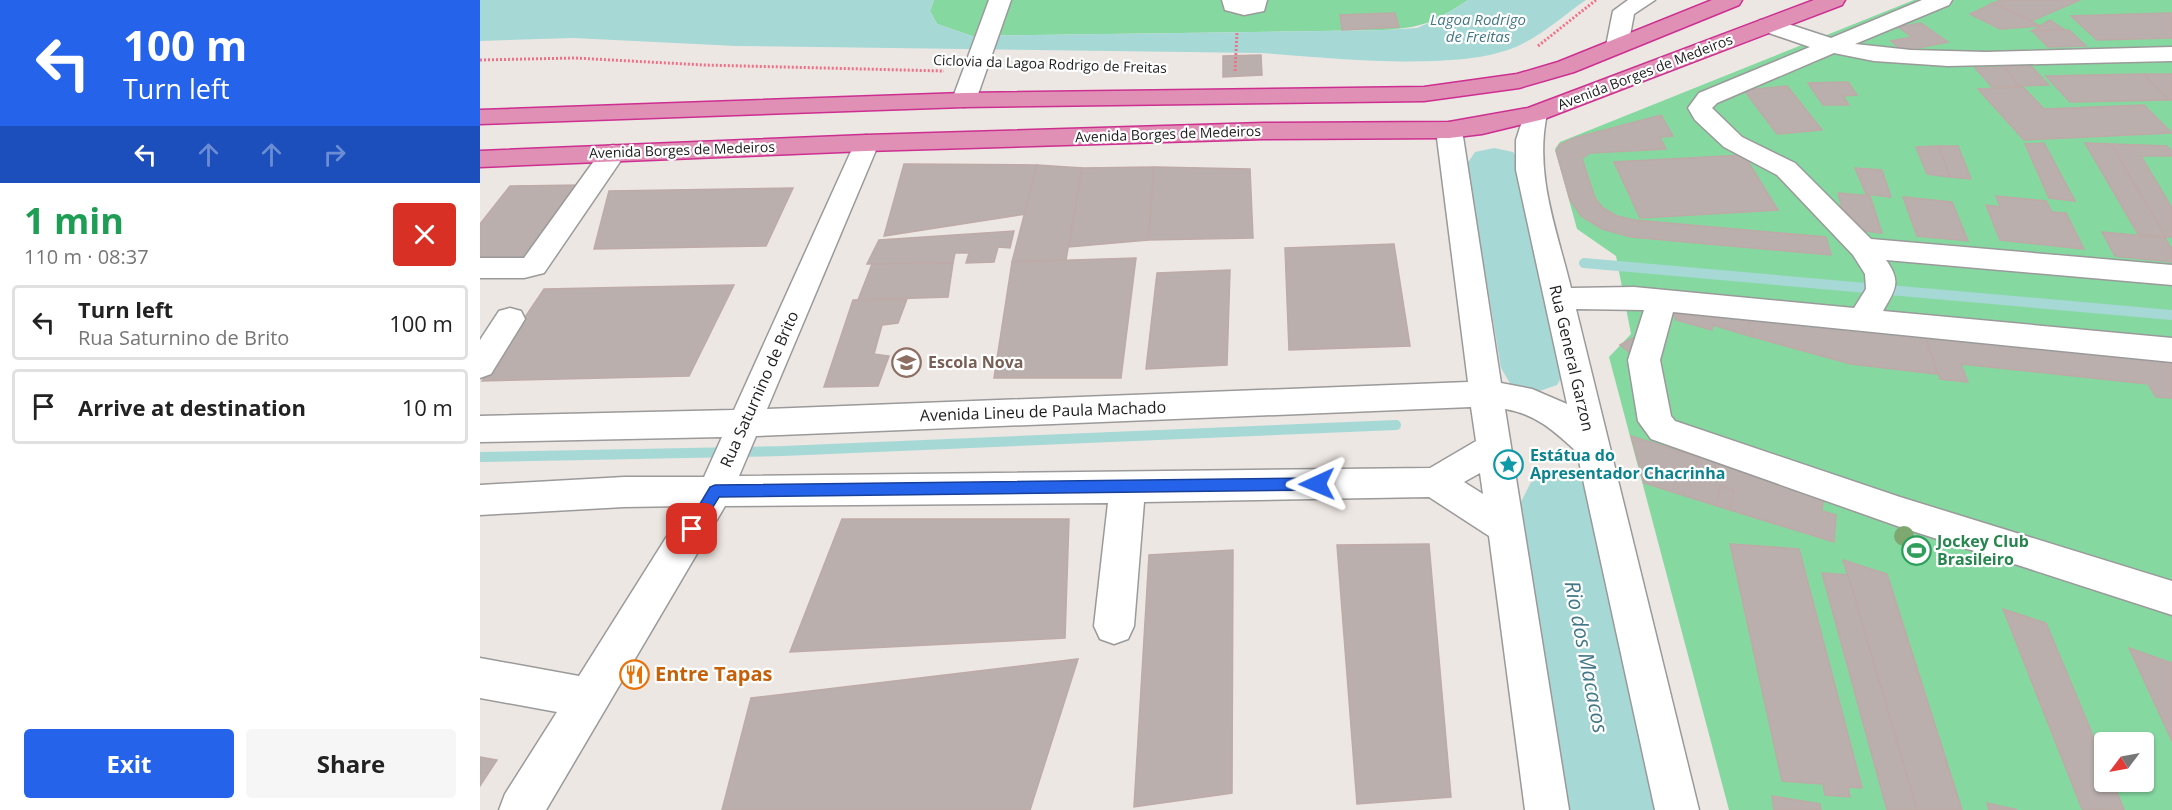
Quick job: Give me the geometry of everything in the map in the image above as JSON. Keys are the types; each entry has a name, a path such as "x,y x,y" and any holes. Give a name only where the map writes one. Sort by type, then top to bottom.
{"highway":[{"name":"Avenida Borges de Medeiros","path":"480,117 972,80 1424,94 1468,90 1519,81 1566,67 1731,0"},
{"name":"Avenida Borges de Medeiros","path":"480,159 866,143 1263,131 1449,130 1534,114 1834,0"},
{"path":"866,143 886,128 912,120 1130,109 1227,87"}],"street":[{"path":"972,80 1000,0"},
{"path":"1617,46 1618,26 1624,11 1644,0"},
{"path":"1862,320 1881,289 1880,273 1863,248 1786,169 1733,142 1704,115 1700,108 1708,98 1941,0"},
{"path":"1237,30 1244,3"},
{"path":"1768,25 1873,54 1974,59 2172,54"},
{"name":"Rua General Garzon","path":"1534,114 1529,140 1529,170 1590,443 1677,810"},
{"path":"1449,130 1484,394 1507,528 1546,810"},
{"name":"Rua Saturnino de Brito","path":"521,810 717,487 866,143"},
{"path":"480,268 534,266 613,153"},
{"path":"1863,248 2172,275"},
{"path":"1559,299 1634,298 2172,350"},
{"path":"1661,302 1644,360 1656,421 1663,430 1889,508 2172,598"},
{"path":"480,366 510,319"},
{"name":"Avenida Lineu de Paula Machado","path":"480,429 744,426 1484,394 1527,398 1554,410 1590,443"},
{"path":"480,500 717,487 1126,488 1435,482 1494,448"},
{"path":"1435,482 1507,528"},
{"path":"1114,626 1126,488"},
{"path":"480,678 589,698"}],"path":[{"path":"1532,51 1596,0"},
{"path":"1227,87 1237,30"},
{"name":"Ciclovia da Lagoa Rodrigo de Freitas","path":"480,60 575,58 704,65 854,67 972,80"}],"green space":[{"path":"934,0 1468,0 1429,22 1384,30 972,36 937,24 930,11"},
{"name":"Jockey Club Brasileiro","path":"1914,0 2172,0 2172,810 1729,810 1609,357 1631,334 1616,256 1577,229 1555,149 1560,142"}],"water":[{"name":"Lagoa Rodrigo de Freitas","path":"480,0 934,0 930,11 937,24 972,36 1384,30 1417,28 1440,18 1468,0 1586,0 1530,40 1497,53 1466,59 1394,61 1260,53 736,46 573,38 480,41"}],"building":[{"path":"2001,0 2080,0 2031,21 1993,3"},
{"path":"1993,3 2040,26 2000,29 1970,14"},
{"path":"1395,13 1399,27 1342,30 1340,15"},
{"path":"2172,13 2172,38 2097,40 2071,16"},
{"path":"2050,20 2065,30 2032,31"},
{"path":"1921,23 1948,42 1903,51 1891,41 1912,37 1898,27"},
{"path":"2069,30 2086,46 2048,47 2032,31"},
{"path":"1261,55 1262,75 1223,77 1223,56"},
{"path":"2031,66 2049,85 2019,86 2004,67"},
{"path":"2004,67 2019,86 1992,87 1975,68"},
{"path":"2143,74 2172,74 2172,100 2169,100"},
{"path":"2143,74 2169,100 2070,102 2046,76"},
{"path":"1848,82 1857,95 1843,96 1849,105 1823,105 1808,83"},
{"path":"1787,86 1822,130 1777,134 1744,90"},
{"path":"2023,87 2044,109 2144,105 2172,133 2024,140 1978,89"},
{"path":"1661,115 1673,136 1660,137 1666,149 1590,153 1582,158 1595,198 1603,208 1617,216 1634,220 1826,237 1831,255 1631,237 1602,229 1581,216 1570,200 1556,151 1559,145 1574,138"},
{"path":"2044,143 2075,201 2049,198 2025,144"},
{"path":"2085,143 2111,144 2166,237 2138,234"},
{"path":"2111,144 2167,146 2172,151 2172,156 2141,156 2172,208 2172,237 2166,237"},
{"path":"1938,146 1958,146 1971,179 1950,177"},
{"path":"1938,146 1950,177 1927,174 1916,147"},
{"path":"1744,155 1778,210 1640,218 1614,162"},
{"path":"904,164 1037,165 1026,214 884,236"},
{"path":"1037,165 1082,168 1066,260 1012,262"},
{"path":"1154,167 1250,169 1253,238 1148,240"},
{"path":"1154,167 1148,240 1069,247 1082,168"},
{"path":"1855,168 1882,170 1891,197 1866,194"},
{"path":"581,185 529,259 480,261 480,224 510,186"},
{"path":"793,188 766,246 594,249 609,191"},
{"path":"1838,193 1870,196 1882,233 1848,229"},
{"path":"1996,196 2046,201 2052,212 2066,213 2084,249 2000,240 1986,205 2000,207"},
{"path":"1903,197 1952,202 1968,241 1917,236"},
{"path":"1014,231 1010,248 998,247 994,262 966,263 969,253 955,253 953,263 867,264 879,240"},
{"path":"2102,232 2165,238 2172,249 2172,262 2115,256"},
{"path":"1394,244 1410,346 1289,350 1285,248"},
{"path":"1136,258 1121,378 994,378 1012,262"},
{"path":"953,263 948,297 858,300 872,264"},
{"path":"1230,270 1227,365 1146,369 1157,273"},
{"path":"734,285 689,376 482,381 544,289"},
{"path":"907,299 898,323 882,325 874,354 889,356 878,386 824,387 853,300"},
{"path":"1674,314 1747,318 1753,337 1713,325 1712,330 1676,320"},
{"path":"1747,318 1925,336 1937,374 1851,364 1753,337"},
{"path":"1925,336 2172,361 2172,398 2156,397 2148,384 1961,364 1968,382 1940,379"},
{"path":"1635,337 1644,345 1630,353 1620,345"},
{"path":"1631,436 1698,457 1695,473 1714,478 1716,462 1824,494 1822,511 1836,515 1834,542 1730,510 1734,491 1720,486 1717,506 1644,483"},
{"path":"1698,457 1716,462 1714,478 1695,473"},
{"path":"1720,486 1734,491 1730,510 1717,506"},
{"path":"842,519 1069,519 1065,638 790,652"},
{"path":"1429,544 1451,797 1357,804 1337,545"},
{"path":"1730,544 1799,549 1862,788 1848,787 1850,797 1825,795 1823,784 1782,781"},
{"path":"1233,550 1232,793 1134,807 1149,555"},
{"path":"1843,560 1887,574 1962,810 1917,810"},
{"path":"1822,573 1848,575 1917,810 1887,810"},
{"path":"2003,609 2046,623 2094,738 2094,792 2117,792 2124,810 2082,809"},
{"path":"2129,648 2172,663 2172,741"},
{"path":"1078,659 1030,810 722,810 751,698"},
{"path":"480,757 497,760 480,786"},
{"path":"1772,796 1820,804 1821,810 1774,810"},
{"path":"1987,803 2018,810 1989,810"}],"waterway":[{"name":"Rio dos Macacos","path":"1494,164 1534,368"},
{"path":"1584,263 2172,315"},
{"path":"480,457 783,451 1396,425"},
{"name":"Rio dos Macacos","path":"1557,504 1616,810"}],"place":[{"name":"Escola Nova","path":"907,362"},
{"name":"Estátua do Apresentador Chacrinha","path":"1509,464"},
{"name":"Jockey Club Brasileiro","path":"1916,550"},
{"name":"Entre Tapas","path":"634,674"}],"route":[{"path":"692,529 715,491 1317,484"}]}
